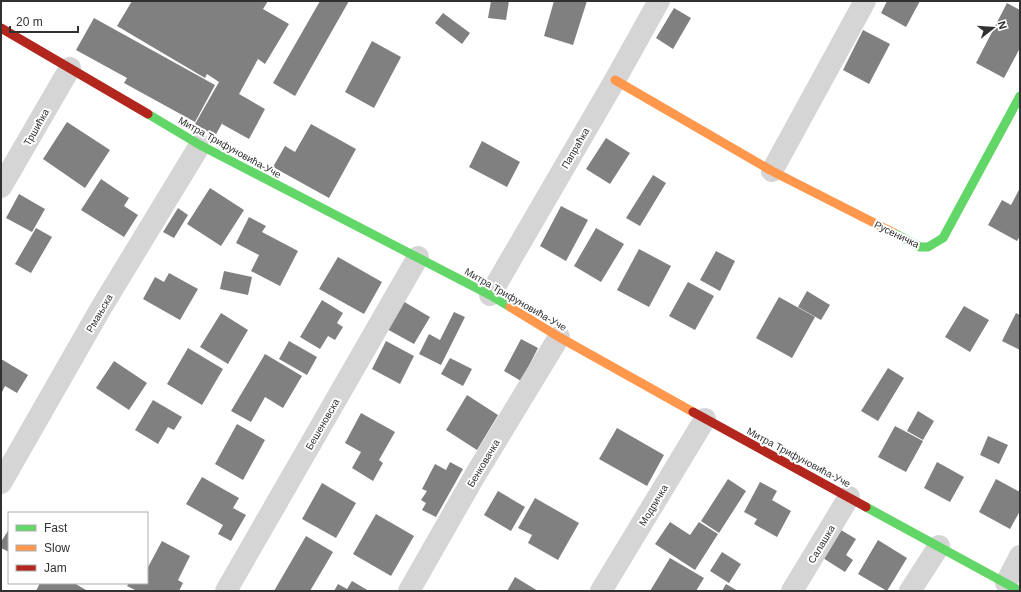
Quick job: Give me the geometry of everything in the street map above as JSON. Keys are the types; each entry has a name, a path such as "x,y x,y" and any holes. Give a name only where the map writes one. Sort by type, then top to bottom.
{"street":[{"name":"Папраћка","path":"490,295 615,80 659,1"},
{"path":"772,171 865,1"},
{"name":"Митра Трифуновића-Уче","path":"1,28 200,146 490,295 559,337 704,419 1013,587"},
{"name":"Тршићка","path":"1,187 70,68"},
{"name":"Русеничка","path":"615,80 772,171 920,247 928,247 943,238 1020,96"},
{"name":"Рмањска","path":"1,483 102,308 200,146"},
{"name":"Бешеновска","path":"226,591 418,258"},
{"name":"Бенковачка","path":"409,591 474,476 559,337"},
{"name":"Модричка","path":"601,591 704,419"},
{"name":"Салашка","path":"792,591 849,497"},
{"path":"910,591 939,546"},
{"path":"1013,587 1020,556"}],"building":[{"path":"132,1 268,1 263,9 289,24 265,64 258,59 239,94 265,109 249,139 222,124 224,120 215,136 195,124 219,82 207,74 205,78 117,26"},
{"path":"320,1 349,1 295,96 273,83"},
{"path":"491,1 509,1 506,20 488,18"},
{"path":"554,1 587,1 573,45 544,36"},
{"path":"887,1 920,1 906,27 881,13"},
{"path":"1007,3 1020,10 1020,48 1004,78 976,63"},
{"path":"674,8 691,18 673,49 656,38"},
{"path":"443,13 470,33 462,44 435,23"},
{"path":"94,18 215,85 195,122 124,83 127,78 76,50"},
{"path":"863,30 890,44 869,84 843,70"},
{"path":"372,41 401,57 374,108 345,92"},
{"path":"67,122 110,150 85,188 43,159"},
{"path":"311,124 356,149 329,198 273,167 285,146 295,152"},
{"path":"606,138 630,153 610,184 586,169"},
{"path":"482,141 520,162 507,187 469,167"},
{"path":"653,175 666,183 640,226 626,218"},
{"path":"101,179 129,198 124,206 138,215 124,237 81,210"},
{"path":"210,188 244,210 221,246 187,224"},
{"path":"1020,188 1020,236 1017,241 988,225 1002,200 1011,205"},
{"path":"19,194 45,209 32,232 6,218"},
{"path":"561,206 588,220 566,261 540,246"},
{"path":"178,208 188,215 174,238 163,232"},
{"path":"249,217 266,226 262,232 298,251 280,286 251,271 259,255 236,243"},
{"path":"36,228 52,237 31,273 15,264"},
{"path":"596,228 624,244 601,282 574,266"},
{"path":"639,249 671,266 649,307 617,290"},
{"path":"716,251 735,261 720,291 700,280"},
{"path":"338,257 382,282 364,314 319,289"},
{"path":"224,271 252,277 248,295 220,289"},
{"path":"169,273 198,289 180,320 143,299 155,277 164,282"},
{"path":"688,282 714,296 695,330 669,316"},
{"path":"807,291 830,305 821,320 798,307"},
{"path":"779,297 815,317 792,358 756,338"},
{"path":"322,300 343,313 337,323 343,327 335,340 328,336 320,349 300,337"},
{"path":"401,300 430,317 414,344 385,328"},
{"path":"964,306 989,320 970,352 945,337"},
{"path":"454,312 465,317 441,365 419,354 429,334 440,340"},
{"path":"221,313 248,330 228,364 200,347"},
{"path":"1016,313 1020,315 1020,350 1002,341"},
{"path":"521,339 538,348 521,381 504,371"},
{"path":"289,341 317,357 307,375 279,359"},
{"path":"386,341 414,356 400,384 372,369"},
{"path":"188,348 223,369 202,405 167,384"},
{"path":"265,354 302,376 283,408 265,397 251,422 231,411"},
{"path":"450,358 472,369 463,386 441,374"},
{"path":"1,359 28,375 17,393 5,386 1,394"},
{"path":"114,361 147,383 129,410 96,388"},
{"path":"888,368 904,378 878,421 861,411"},
{"path":"467,395 498,415 477,450 446,430"},
{"path":"153,400 182,417 174,430 168,427 158,444 135,430"},
{"path":"918,411 934,421 923,440 907,431"},
{"path":"361,413 395,432 379,460 383,463 373,481 352,468 361,452 345,443"},
{"path":"237,424 265,440 243,480 215,464"},
{"path":"895,426 923,441 906,472 878,457"},
{"path":"617,428 664,455 647,486 599,459"},
{"path":"988,436 1008,445 999,464 980,455"},
{"path":"450,462 463,469 436,517 422,510 426,503 421,500 427,491 422,489 435,464 446,470"},
{"path":"937,462 964,477 950,502 924,488"},
{"path":"202,477 239,498 233,508 246,515 231,541 218,534 223,525 186,504"},
{"path":"728,479 746,491 719,533 701,521"},
{"path":"996,479 1020,492 1020,511 1010,529 979,512"},
{"path":"760,482 777,491 772,500 791,511 777,537 754,524 757,519 744,512"},
{"path":"322,483 356,503 336,538 302,519"},
{"path":"498,491 525,507 511,531 484,515"},
{"path":"535,498 579,523 558,560 528,543 532,535 518,528"},
{"path":"376,514 414,536 391,576 353,554"},
{"path":"670,522 690,535 699,522 718,534 695,570 655,544"},
{"path":"841,530 856,539 846,555 853,560 845,572 823,558"},
{"path":"8,531 8,552 1,548 1,542"},
{"path":"306,536 333,552 310,591 274,591"},
{"path":"878,540 907,558 887,591 858,574"},
{"path":"162,541 190,556 178,580 183,583 179,591 137,591 127,586 128,584 148,584 148,567"},
{"path":"722,552 741,564 729,583 710,571"},
{"path":"670,558 704,578 696,591 650,591"},
{"path":"515,577 538,591 507,591"},
{"path":"352,581 369,591 334,591 338,584 347,589"},
{"path":"40,584 76,584 86,590 85,591 36,591"},
{"path":"726,584 738,591 722,591"}],"traffic: fast":[{"path":"894,233 920,247 928,247 943,238 1020,96"},
{"path":"148,114 200,145 490,295 510,307"},
{"path":"866,507 1020,591"}],"traffic: slow":[{"path":"615,80 772,171 894,233"},
{"path":"510,307 559,337 693,412"}],"traffic: jam":[{"path":"1,28 148,114"},
{"path":"693,412 866,507"}]}
